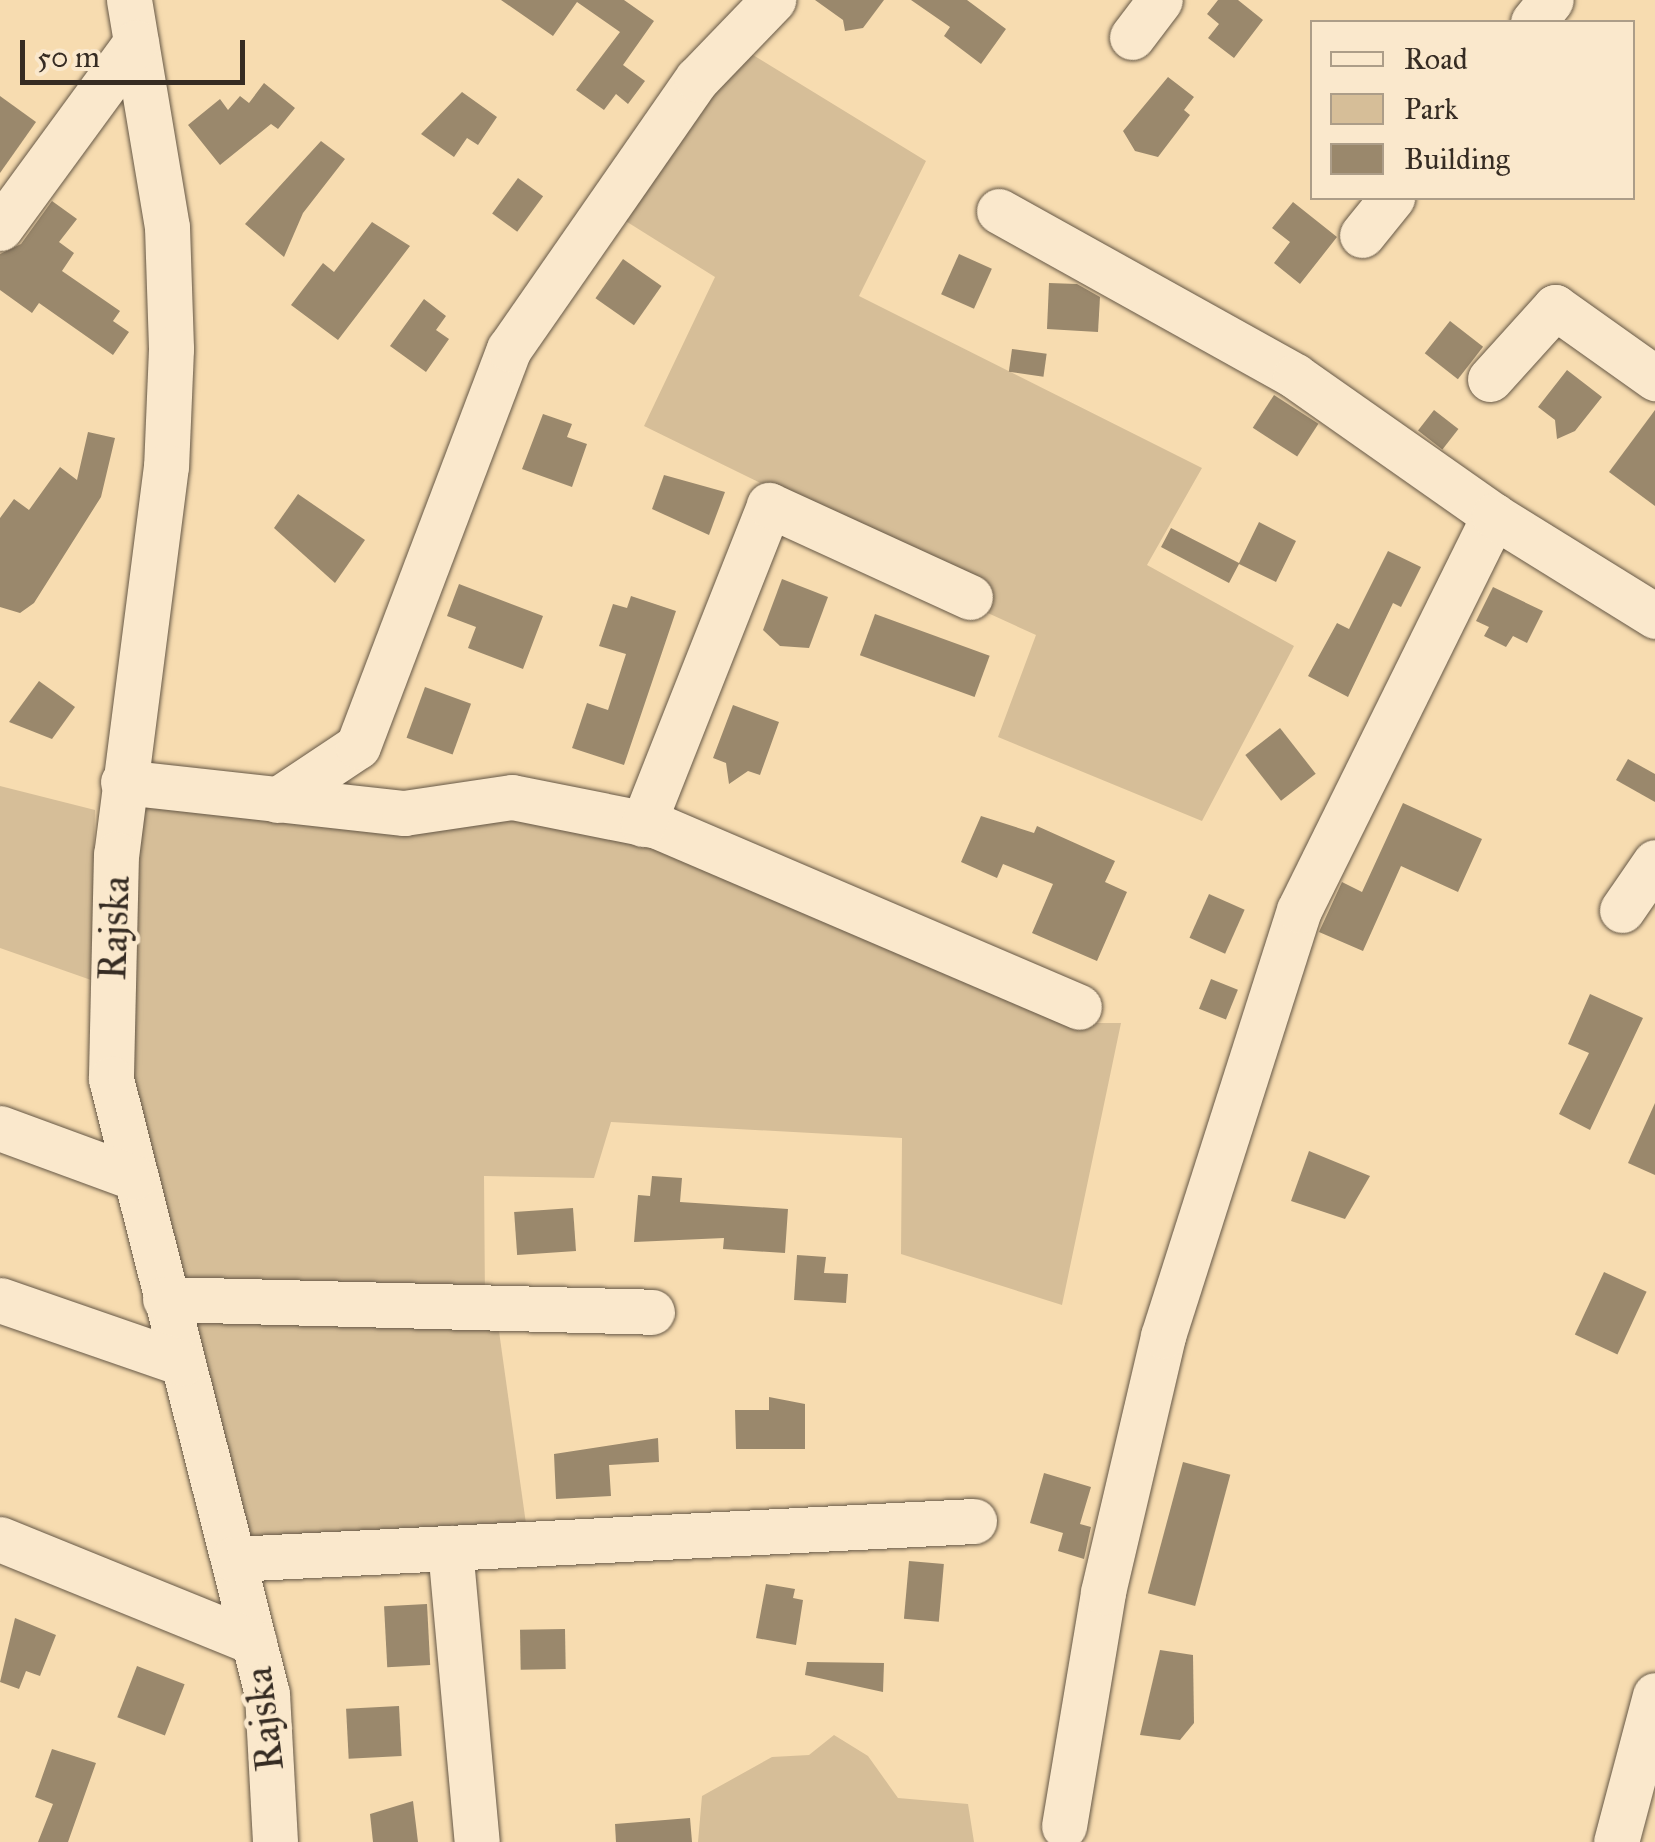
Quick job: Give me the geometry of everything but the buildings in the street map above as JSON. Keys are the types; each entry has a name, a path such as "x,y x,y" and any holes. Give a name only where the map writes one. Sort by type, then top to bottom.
{"street":[{"path":"278,800 358,746 509,350 697,79 774,0"},
{"path":"1132,37 1160,0"},
{"path":"1535,20 1551,0"},
{"path":"0,228 133,21"},
{"name":"Rajska","path":"133,21 167,227 171,349 162,503 123,782 111,1079 267,1694 275,1842"},
{"path":"1362,235 1390,200"},
{"path":"999,211 1295,376 1494,516 1655,616"},
{"path":"1490,378 1555,308 1655,378"},
{"path":"643,824 769,505 970,597"},
{"path":"1064,1826 1103,1592 1163,1336 1262,1016 1299,910 1494,516"},
{"path":"123,782 404,812 512,797 643,824 1079,1007"},
{"path":"1622,910 1655,862"},
{"path":"0,1128 133,1177"},
{"path":"165,1299 652,1312"},
{"path":"0,1300 182,1363"},
{"path":"234,1559 974,1521"},
{"path":"0,1539 254,1642"},
{"path":"450,1548 477,1842"},
{"path":"1616,1842 1655,1695"}],"green space":[{"path":"745,50 926,161 859,296 1202,468 1147,565 1294,646 1202,821 998,737 1036,635 979,609 985,593 644,426 715,277 616,215"},
{"path":"0,786 95,810 91,980 0,948"},
{"path":"143,805 498,816 640,843 1069,1023 1121,1023 1062,1305 901,1254 902,1138 611,1122 594,1178 484,1176 485,1300 180,1282 127,1050"},
{"path":"497,1317 528,1538 251,1553 184,1321"},
{"path":"834,1735 868,1756 898,1798 968,1804 974,1842 698,1842 702,1796 772,1757 809,1755"}]}
